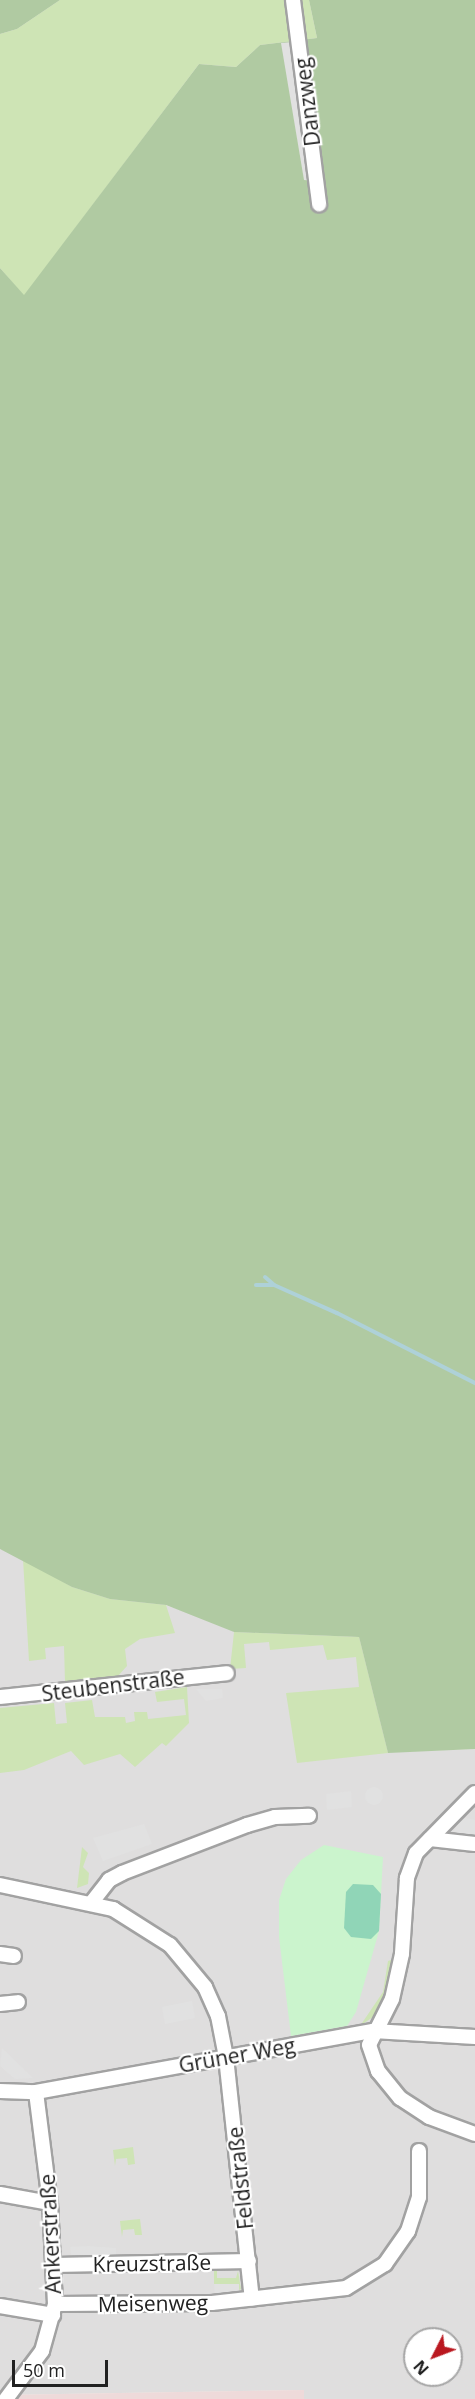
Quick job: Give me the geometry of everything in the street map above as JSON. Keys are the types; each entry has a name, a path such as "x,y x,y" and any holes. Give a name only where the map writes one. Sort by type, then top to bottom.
{"street":[{"name":"Danzweg","path":"293,0 319,204"},
{"name":"Steubenstraße","path":"0,1697 227,1673"},
{"path":"475,1793 468,1812 430,1839 416,1853 406,1878 402,1954 392,1999 373,2031 369,2045 371,2056 400,2098 429,2116 475,2134"},
{"path":"93,1902 109,1880 122,1873 247,1825 275,1817 309,1816"},
{"path":"430,1839 475,1844"},
{"name":"Feldstraße","path":"0,1886 93,1902 134,1919 190,1966 213,2000 226,2057 252,2298"},
{"path":"0,2004 18,2002"},
{"name":"Grüner Weg","path":"0,2091 36,2092 373,2031 475,2037"},
{"name":"Ankerstraße","path":"6,2399 42,2351 54,2310 55,2265 50,2203 36,2092"},
{"name":"Meisenweg","path":"0,2306 54,2310 212,2303 329,2292 362,2280 385,2264 401,2244 415,2214 421,2180 419,2151"},
{"path":"0,2194 50,2203"},
{"name":"Kreuzstraße","path":"55,2265 249,2261"}],"shaded area":[{"path":"304,41 324,182 304,180 281,43"},
{"path":"0,1549 224,1625 234,1632 359,1637 388,1752 475,1749 475,2399 304,2399 303,2390 0,2395"},
{"path":"196,1689 222,1689 223,1698 206,1701"},
{"path":"374,1787 380,1790 383,1796 380,1802 374,1805 368,1802 365,1796 368,1790"},
{"path":"351,1791 352,1807 327,1810 326,1794"},
{"path":"461,1817 475,1820 475,1839 452,1835"},
{"path":"144,1824 152,1844 103,1861 93,1838"},
{"path":"192,2001 195,2018 165,2024 162,2007"},
{"path":"2,2048 33,2078 15,2079 0,2066"},
{"path":"70,2247 116,2248 116,2259 72,2260"},
{"path":"214,2284 239,2284 239,2294 215,2295"},
{"path":"304,2390 304,2399 0,2399 0,2395"}],"green space":[{"path":"0,0 60,0 17,29 0,34"},
{"path":"60,0 309,0 317,38 260,45 236,67 199,64 24,296 0,268 0,34 17,29"},
{"path":"309,0 475,0 475,1749 388,1753 359,1637 234,1632 166,1605 110,1599 72,1587 0,1549 0,268 24,295 199,64 236,67 260,45 317,38"},
{"path":"23,1559 72,1587 110,1599 166,1605 175,1633 140,1639 125,1649 127,1666 117,1677 65,1682 64,1646 45,1648 46,1659 29,1661"},
{"path":"234,1632 359,1637 388,1753 297,1763 286,1693 359,1687 356,1657 327,1660 323,1645 270,1650 269,1642 244,1644 246,1668 230,1669"},
{"path":"187,1687 189,1723 166,1746 162,1743 135,1767 120,1754 84,1765 71,1751 24,1770 0,1773 0,1708 54,1703 56,1724 67,1723 65,1703 92,1700 95,1717 125,1717 126,1723 135,1721 134,1712 147,1712 148,1719 186,1715 184,1699 157,1702 155,1692"},
{"path":"324,1845 383,1857 379,1931 356,2012 347,2026 291,2036 279,1937 279,1900 286,1879 301,1860"},
{"path":"82,1847 88,1853 83,1867 89,1873 88,1884 77,1888"},
{"path":"353,1884 373,1885 381,1894 379,1931 371,1939 351,1937 344,1928 346,1892"},
{"path":"397,1958 394,1978 380,2012 360,2026 383,1992 388,1961"},
{"path":"133,2147 135,2164 128,2165 127,2158 116,2159 115,2166 113,2150"},
{"path":"140,2219 142,2235 135,2235 134,2229 123,2230 122,2237 120,2221"},
{"path":"214,2268 217,2268 217,2278 236,2278 238,2271 241,2289 239,2290 238,2284 214,2284"}],"waterway":[{"path":"265,1277 273,1284"},
{"path":"256,1285 274,1285 337,1313 475,1383"}]}
